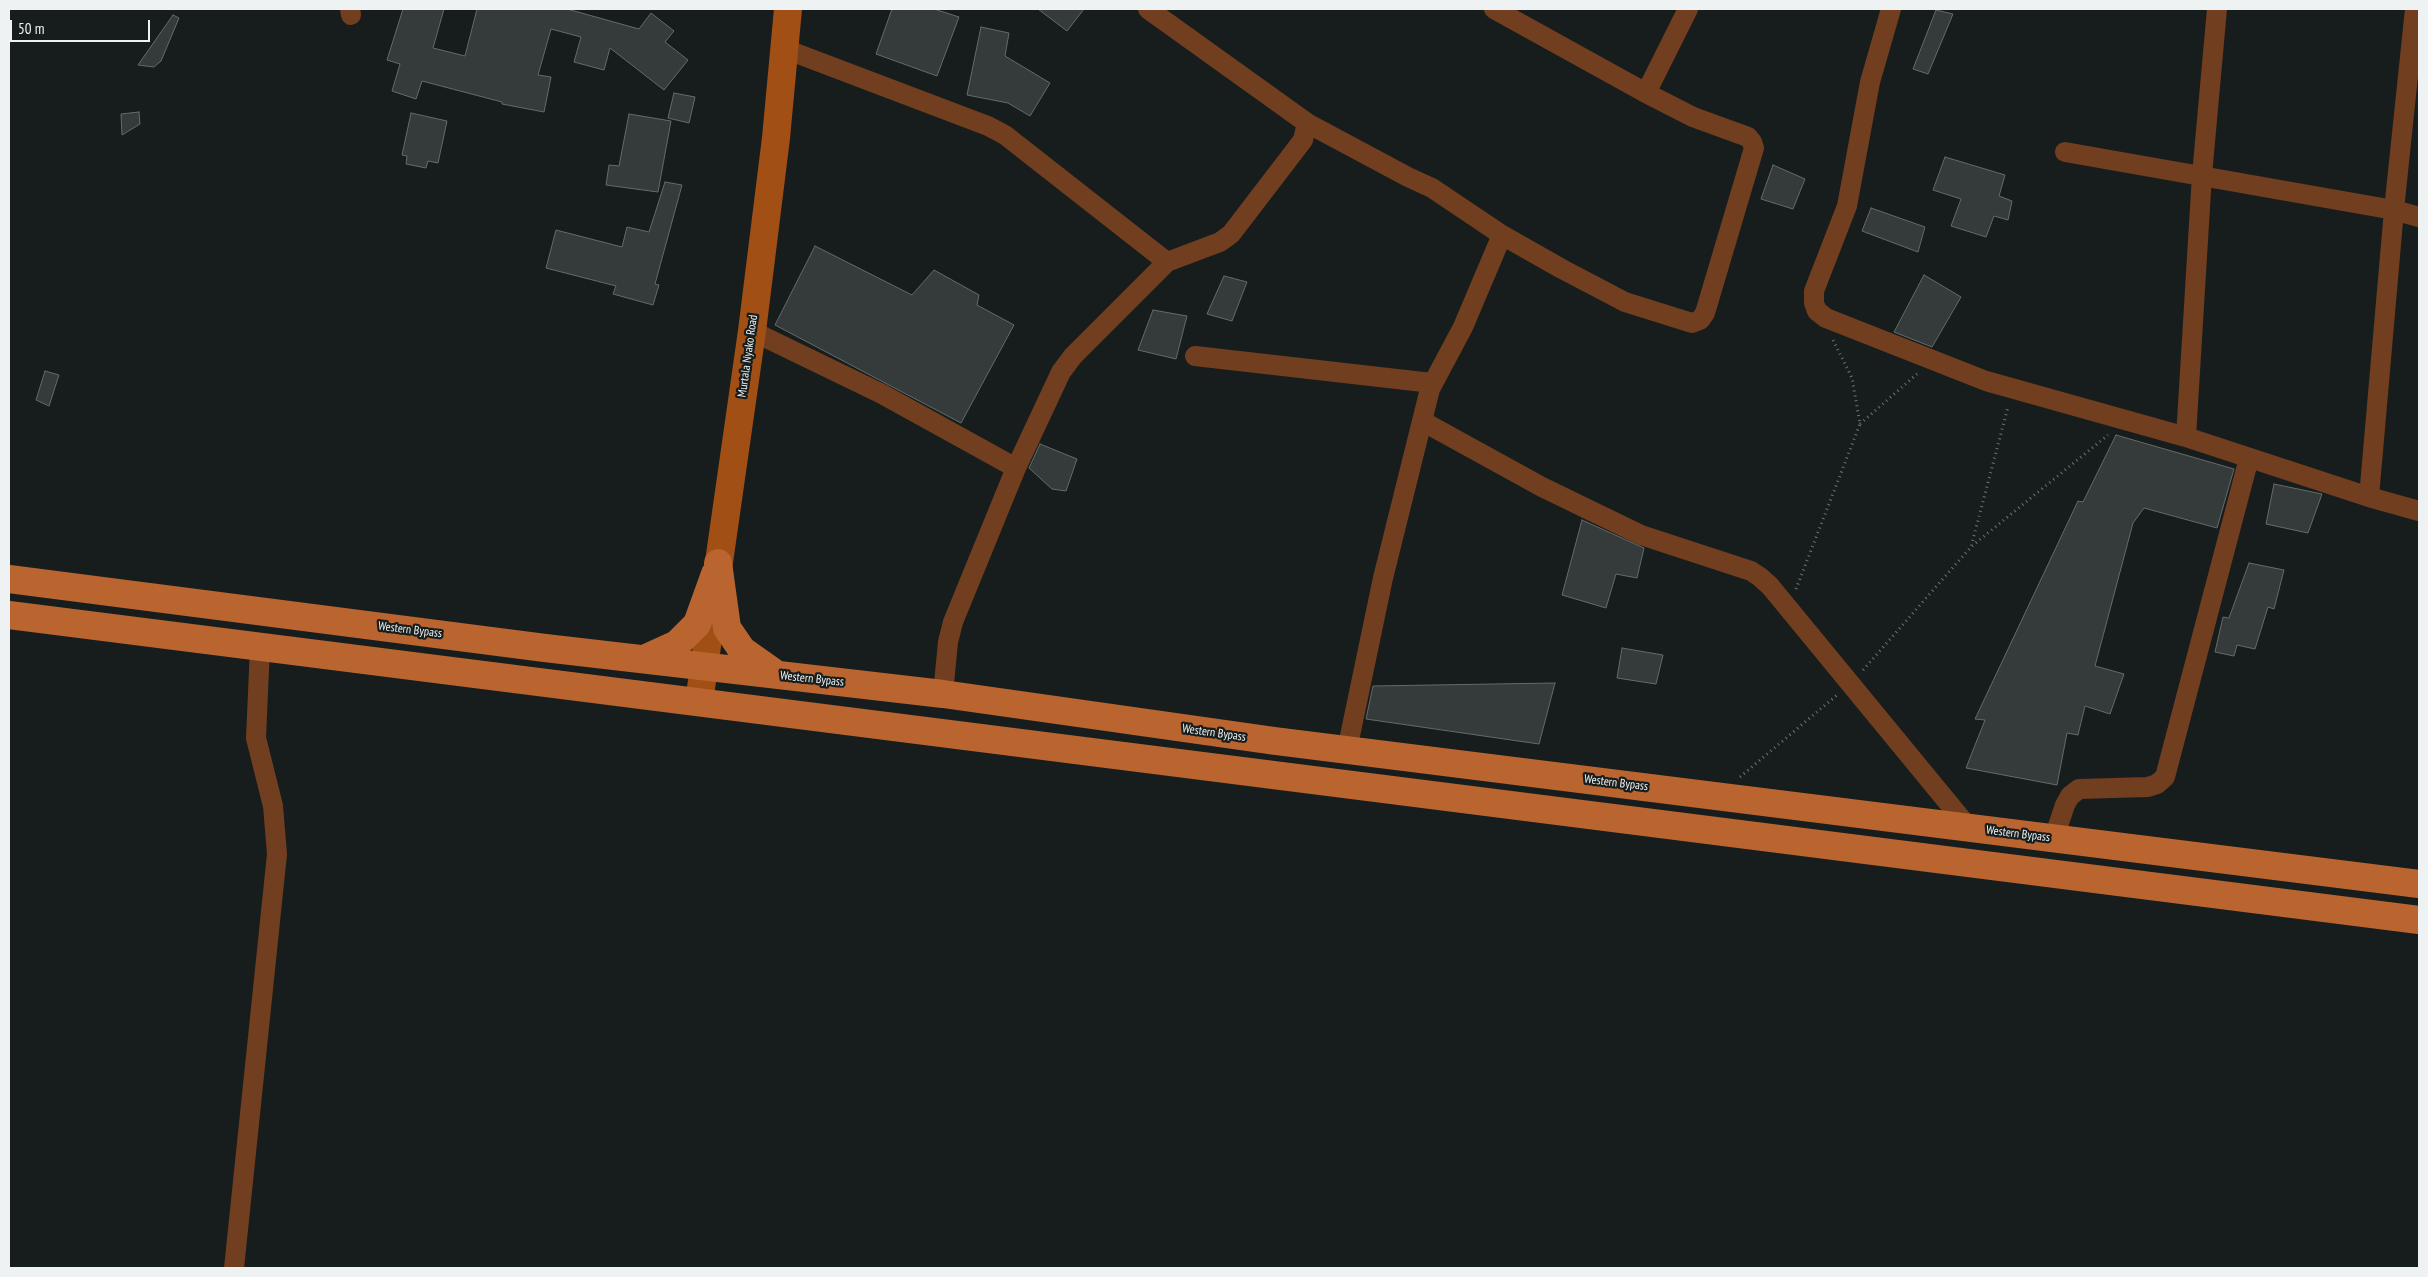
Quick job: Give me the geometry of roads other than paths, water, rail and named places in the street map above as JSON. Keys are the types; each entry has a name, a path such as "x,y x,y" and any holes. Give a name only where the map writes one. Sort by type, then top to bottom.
{"main road":[{"path":"644,659 677,644 697,624 718,563"},
{"path":"718,563 727,628 742,650 778,676"},
{"name":"Western Bypass","path":"9,579 703,667 943,694 1347,750 2419,884"},
{"path":"9,615 2419,920"}],"street":[{"name":"Murtala Nyako Road","path":"699,702 752,331 788,9"},
{"path":"1148,9 1307,123 1432,188 1502,235 1625,302 1692,323 1700,320 1704,313 1751,158 1752,142 1748,137 1693,117 1494,9"},
{"path":"1646,92 1688,9"},
{"path":"1891,9 1870,82 1847,206 1814,291 1814,303 1817,311 1826,318 1986,381 2186,437 2369,497 2419,511"},
{"path":"2186,437 2202,175 2217,9"},
{"path":"2369,497 2394,210 2416,9"},
{"path":"785,49 988,126 1005,135 1167,262"},
{"path":"943,694 948,642 953,622 1016,468 1067,364 1167,262 1220,242 1231,234 1303,140 1307,123"},
{"path":"2065,152 2394,210 2419,217"},
{"path":"1347,750 1383,578 1432,383 1463,327 1502,235"},
{"path":"752,331 882,394 1016,468"},
{"path":"1195,356 1432,383"},
{"path":"1422,421 1542,487 1641,535 1751,571 1770,586 1969,828"},
{"path":"2054,838 2065,805 2070,796 2079,789 2148,787 2157,784 2165,777 2249,458"},
{"path":"234,1268 277,854 273,806 256,738 260,647"}]}
